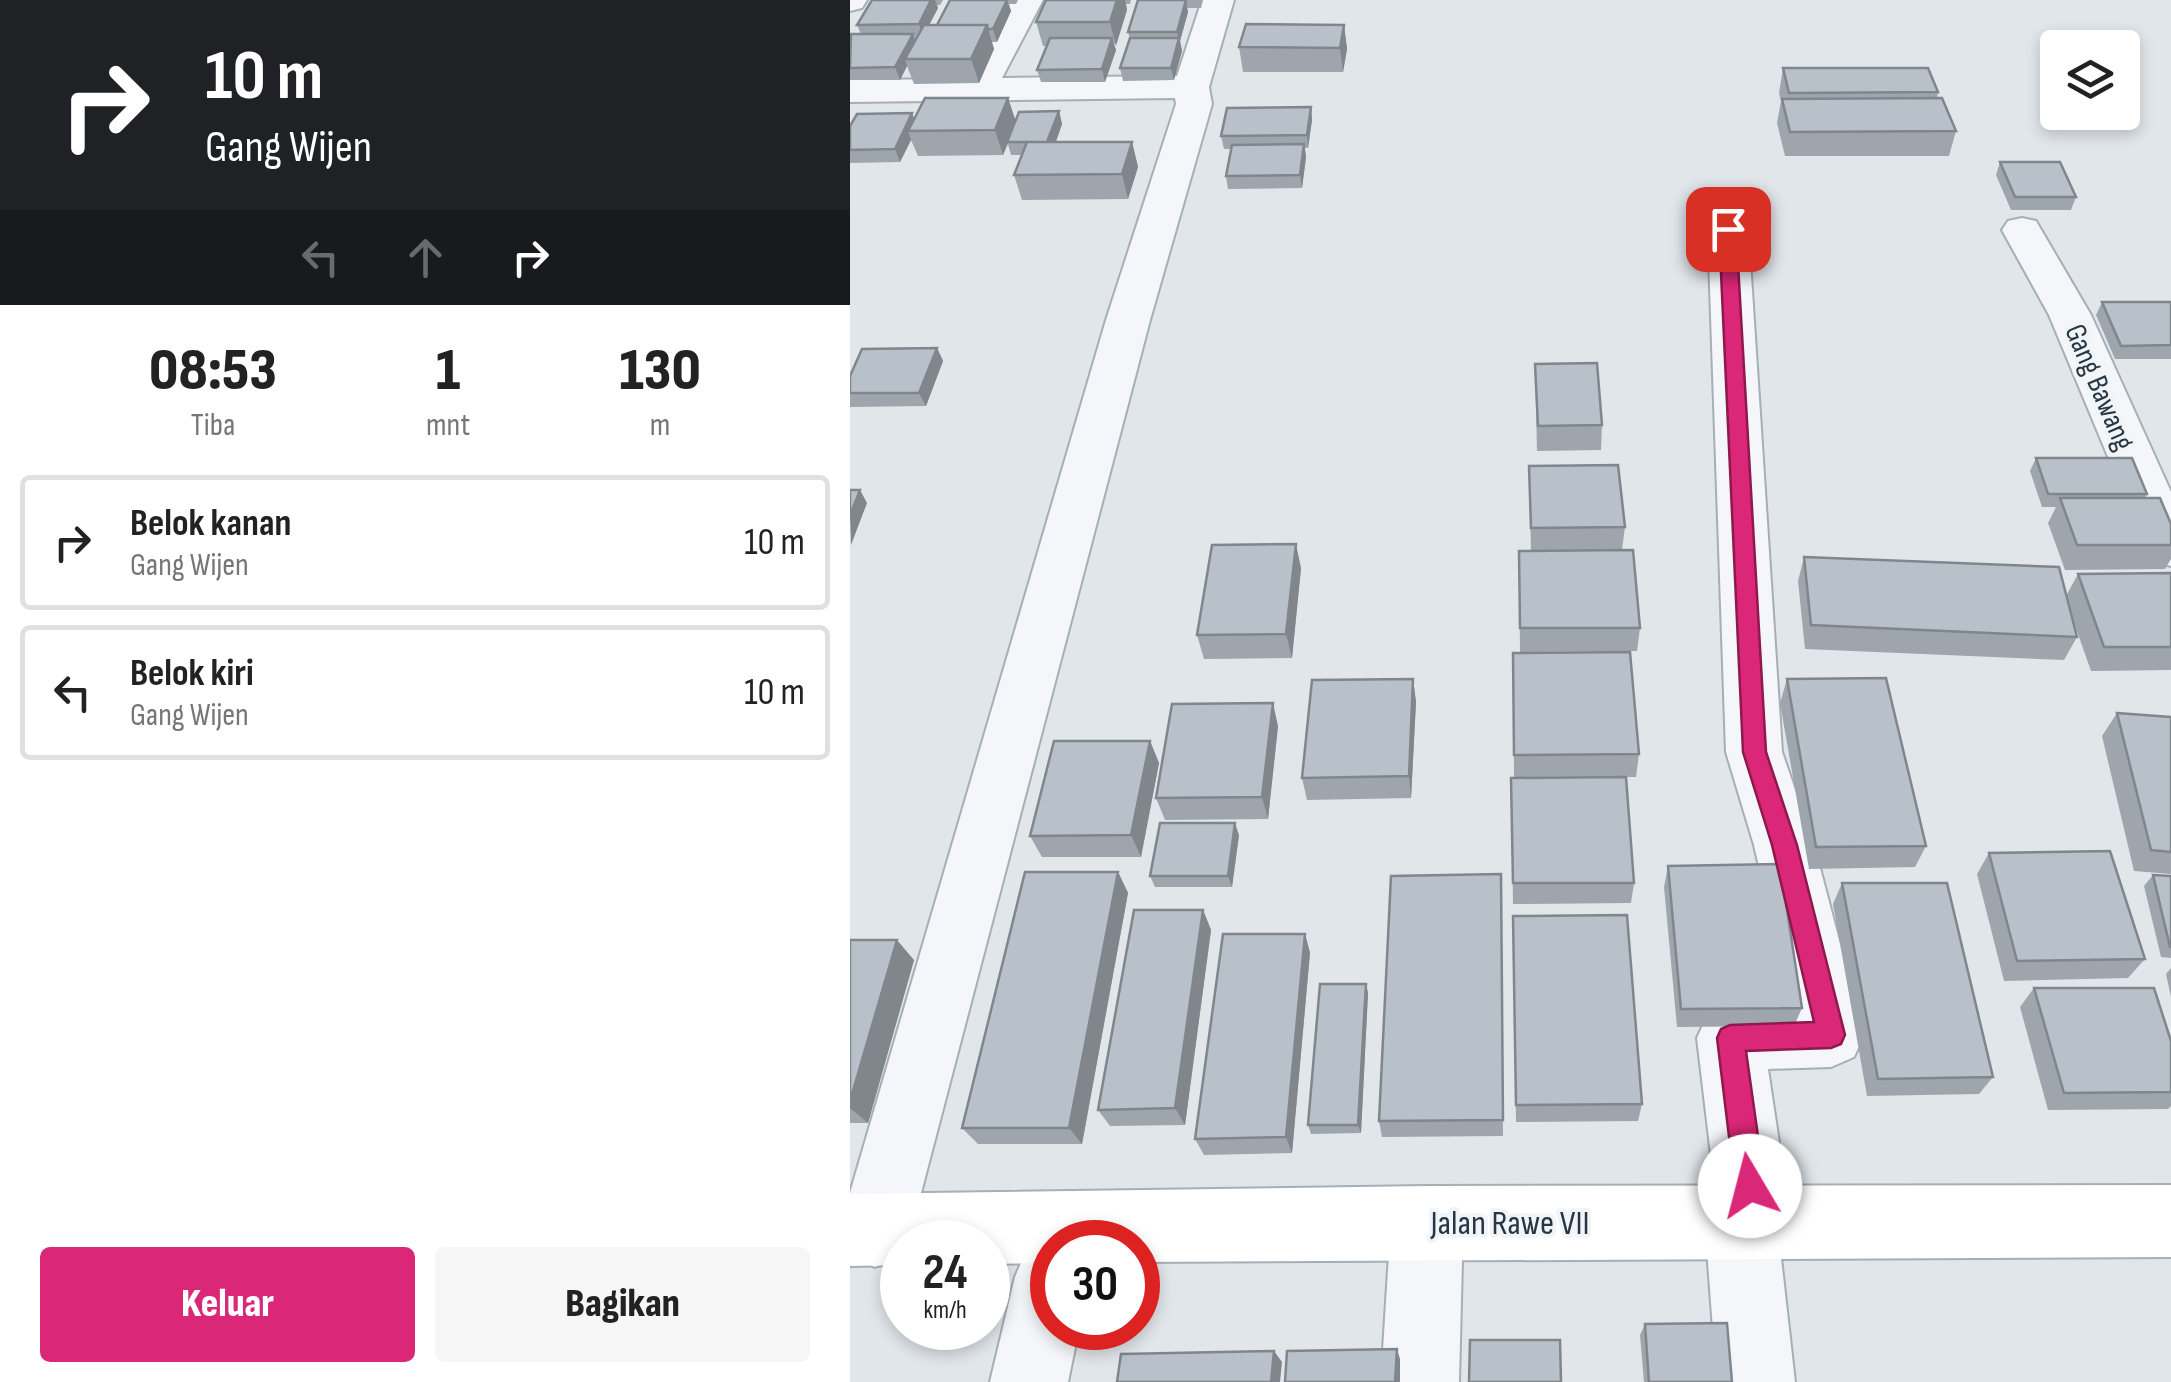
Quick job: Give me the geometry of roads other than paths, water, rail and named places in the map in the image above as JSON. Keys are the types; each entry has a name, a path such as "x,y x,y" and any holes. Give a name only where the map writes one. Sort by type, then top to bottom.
{"main road":[{"name":"Jalan Rawe VII","path":"1160,1242 1427,1222 2171,1220"},
{"name":"Jalan Rawe VII","path":"863,1230 1030,1246"}],"street":[{"path":"979,90 1027,0"},
{"path":"863,1230 1194,104 1191,87 1218,0"},
{"path":"850,91 1191,87"},
{"path":"1728,229 1754,752 1784,845 1831,1035 1730,1038 1748,1223 1756,1382"},
{"name":"Gang Bawang","path":"2022,230 2070,315 2171,548"},
{"path":"1420,1382 1427,1222"},
{"path":"1029,1382 1036,1350"}]}
